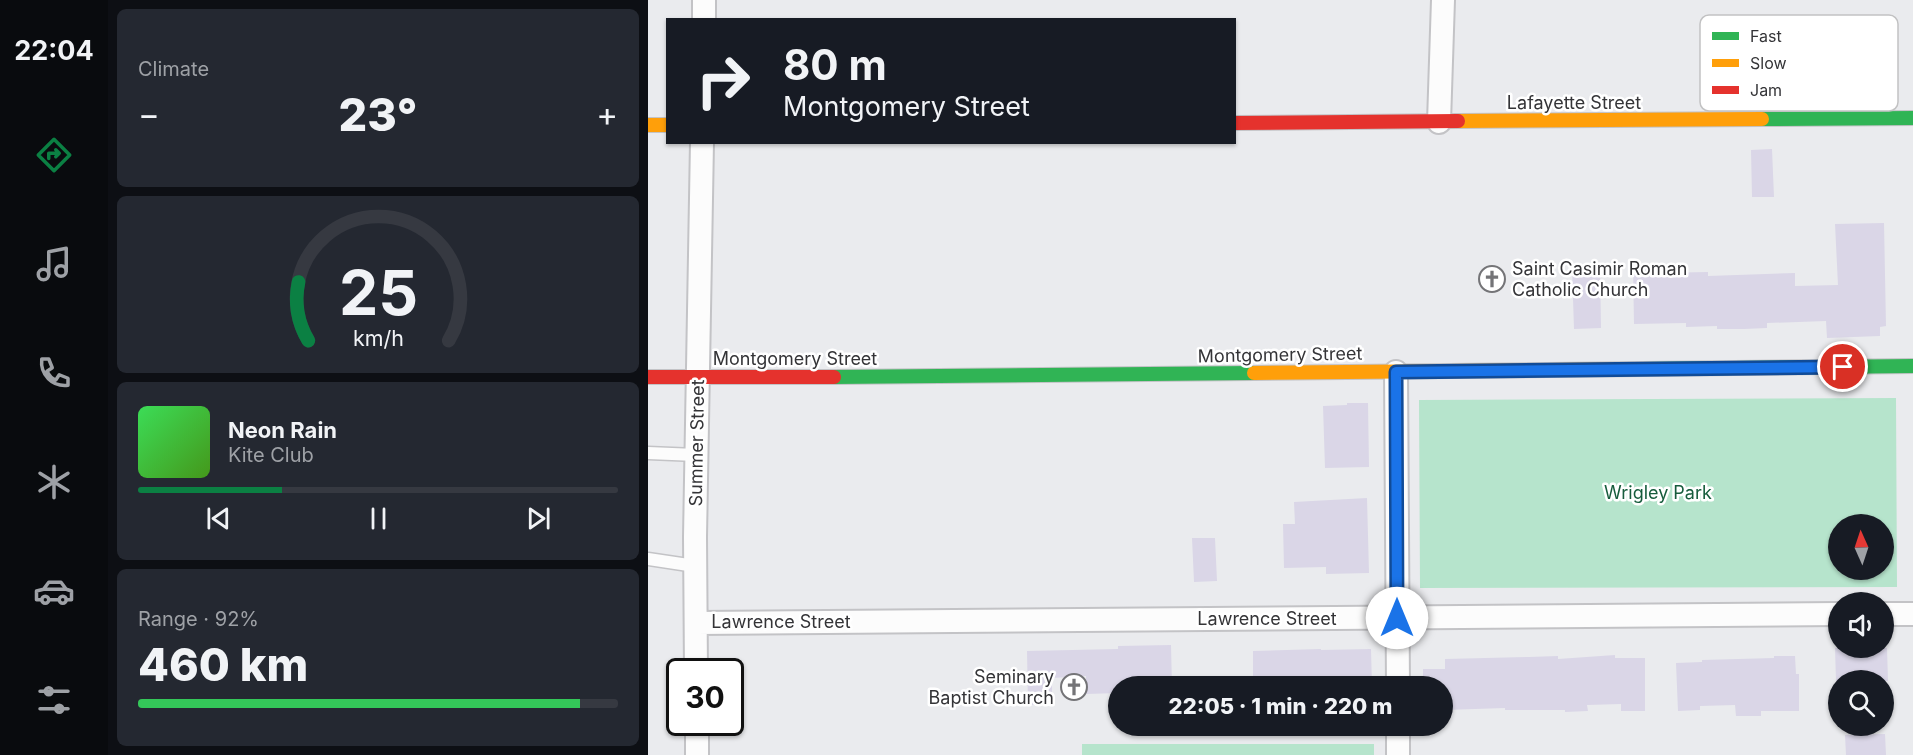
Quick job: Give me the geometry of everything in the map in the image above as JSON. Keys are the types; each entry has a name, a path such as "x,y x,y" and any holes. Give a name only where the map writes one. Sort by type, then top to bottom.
{"street":[{"path":"704,0 704,18"},
{"path":"1439,122 1443,0"},
{"name":"Lafayette Street","path":"1236,123 1913,118"},
{"path":"648,125 666,125"},
{"name":"Summer Street","path":"696,658 696,455 702,144"},
{"name":"Montgomery Street","path":"648,377 942,378 1913,366"},
{"path":"1396,372 1398,676"},
{"name":"Lawrence Street","path":"696,623 1828,614"},
{"path":"1894,614 1913,614"},
{"path":"697,736 697,755"},
{"path":"1398,736 1398,755"}],"lane":[{"path":"648,453 696,455"},
{"path":"648,559 695,566"}],"green space":[{"name":"Wrigley Park","path":"1896,398 1897,587 1420,588 1419,400"},
{"path":"1082,744 1374,744 1374,755 1082,755"}],"building":[{"path":"1772,149 1774,197 1752,197 1751,150"},
{"path":"1884,223 1886,326 1880,327 1880,336 1827,338 1826,321 1767,323 1767,328 1744,329 1717,329 1717,326 1686,327 1686,323 1634,324 1633,266 1657,265 1657,273 1708,272 1708,276 1795,273 1795,286 1838,285 1835,224"},
{"path":"1600,267 1601,328 1574,329 1572,268"},
{"path":"1347,403 1368,403 1369,467 1325,468 1323,406 1347,405"},
{"path":"1367,498 1369,573 1326,574 1326,567 1284,568 1283,524 1295,524 1294,502"},
{"path":"1192,538 1215,538 1217,581 1194,582"},
{"path":"1171,645 1172,676 1108,676 1108,693 1086,694 1086,676 1052,678 1052,704 1028,705 1027,651 1118,649 1118,646"},
{"path":"1371,649 1372,676 1253,676 1253,651"},
{"path":"1615,655 1615,658 1645,658 1645,711 1621,711 1621,704 1587,705 1588,711 1565,712 1565,710 1505,710 1505,708 1453,710 1453,676 1423,676 1423,669 1445,669 1445,659 1558,656 1558,659"},
{"path":"1774,656 1795,656 1796,674 1799,674 1799,711 1761,711 1761,716 1736,716 1735,705 1700,706 1700,710 1678,711 1676,663 1774,658"},
{"path":"1835,658 1887,658 1888,670 1836,670"},
{"path":"1845,736 1885,736 1886,755 1846,755"}],"traffic: fast":[{"path":"1762,119 1913,118"},
{"path":"1643,369 1913,366"},
{"path":"834,377 1254,373"}],"traffic: slow":[{"path":"1458,121 1762,119"},
{"path":"648,125 666,125"},
{"path":"1254,373 1643,369"}],"traffic: jam":[{"path":"1236,123 1458,121"},
{"path":"648,377 834,377"}],"place":[{"name":"Saint Casimir Roman Catholic Church","path":"1492,279"},
{"name":"Seminary Baptist Church","path":"1074,687"}],"route":[{"path":"1397,618 1396,372 1843,367"}]}
